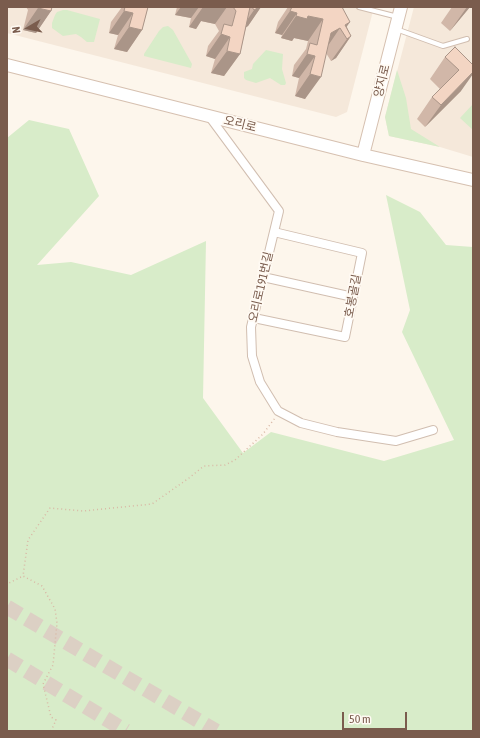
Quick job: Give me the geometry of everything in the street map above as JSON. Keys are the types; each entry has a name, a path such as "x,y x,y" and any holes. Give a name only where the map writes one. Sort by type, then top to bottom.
{"main road":[{"name":"양지로","path":"363,155 399,18"},
{"name":"오리로","path":"7,65 363,155 473,180"}],"street":[{"name":"오리로191번길","path":"209,116 278,211 251,327 252,356 260,382 278,411 302,423 337,432 396,441 433,430"},
{"name":"호봉골길","path":"254,318 345,337 362,253 274,232"},
{"path":"263,277 353,297"}],"lane":[{"path":"359,7 399,18 443,46 467,39"}],"path":[{"path":"23,576 28,540 50,508 83,511 152,504 190,478 204,466 225,465 235,460 263,434 276,416 276,408"},
{"path":"7,586 9,583 23,576"},
{"path":"23,576 42,586 55,609 57,623 53,665 42,684 51,718 56,720 51,731"}],"shaded area":[{"path":"7,7 374,7 347,112 336,117 7,33"},
{"path":"414,7 473,7 473,157 440,147 389,136 385,117"}],"green space":[{"path":"63,10 100,19 94,42 87,42 76,34 63,36 52,28 55,15 57,12"},
{"path":"168,26 173,30 192,64 191,68 144,56 159,31 163,27"},
{"path":"266,50 283,54 282,69 286,83 285,85 281,85 270,78 256,83 244,78 244,72 252,69 253,64"},
{"path":"397,70 406,98 411,129 440,147 389,136 385,117"},
{"path":"473,104 473,130 460,118"},
{"path":"29,120 69,129 99,196 37,265 71,262 131,275 206,241 203,398 243,453 271,432 384,461 454,440 402,332 410,310 386,195 420,212 446,245 473,247 473,731 7,731 7,138"}],"building":[{"path":"52,7 51,11 38,8"},
{"path":"125,7 148,7 142,30 129,27 133,13 124,11"},
{"path":"233,7 250,7 240,54 227,51 230,37 221,34 224,24 232,26 236,11"},
{"path":"252,7 259,7 254,10"},
{"path":"292,7 342,7 350,22 345,25 351,36 347,39 340,28 331,33 321,77 310,74 315,56 307,54 310,43 317,45 323,19 308,16 307,19 296,16 297,13 290,11"},
{"path":"455,47 473,65 473,72 441,105 432,97 459,70 445,57"}],"tunnel":[{"path":"7,607 216,731"},
{"path":"7,659 126,731"}]}
